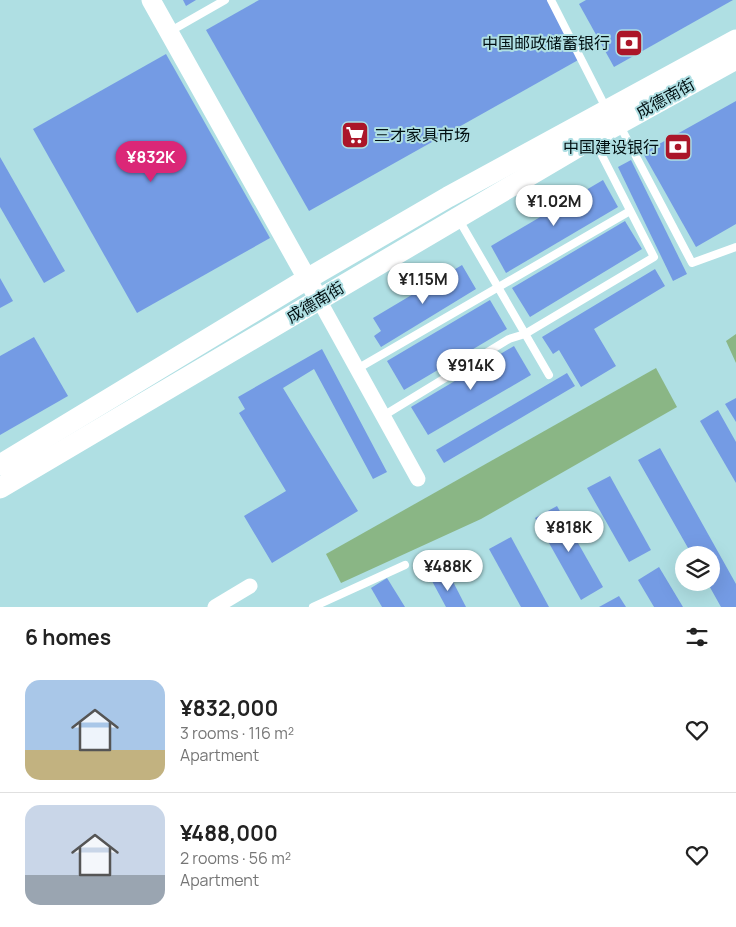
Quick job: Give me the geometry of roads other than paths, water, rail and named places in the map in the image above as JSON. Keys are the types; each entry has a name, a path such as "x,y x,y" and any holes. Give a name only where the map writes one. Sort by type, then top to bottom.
{"main road":[{"name":"成德南街","path":"0,488 593,138 614,117 736,40"},
{"name":"成德南街","path":"0,465 307,279 448,197 736,59"}],"street":[{"path":"151,0 418,479"},
{"path":"215,607 250,586"}],"lane":[{"path":"169,32 225,0"},
{"path":"551,0 692,262 736,246"},
{"path":"383,416 509,339 525,334 654,256 593,138"},
{"path":"357,370 630,211"},
{"path":"458,218 549,375"},
{"path":"313,607 406,565"}],"place":[{"name":"中国邮政储蓄银行","path":"629,43"},
{"name":"三才家具市场","path":"355,135"},
{"name":"中国建设银行","path":"678,147"}]}
